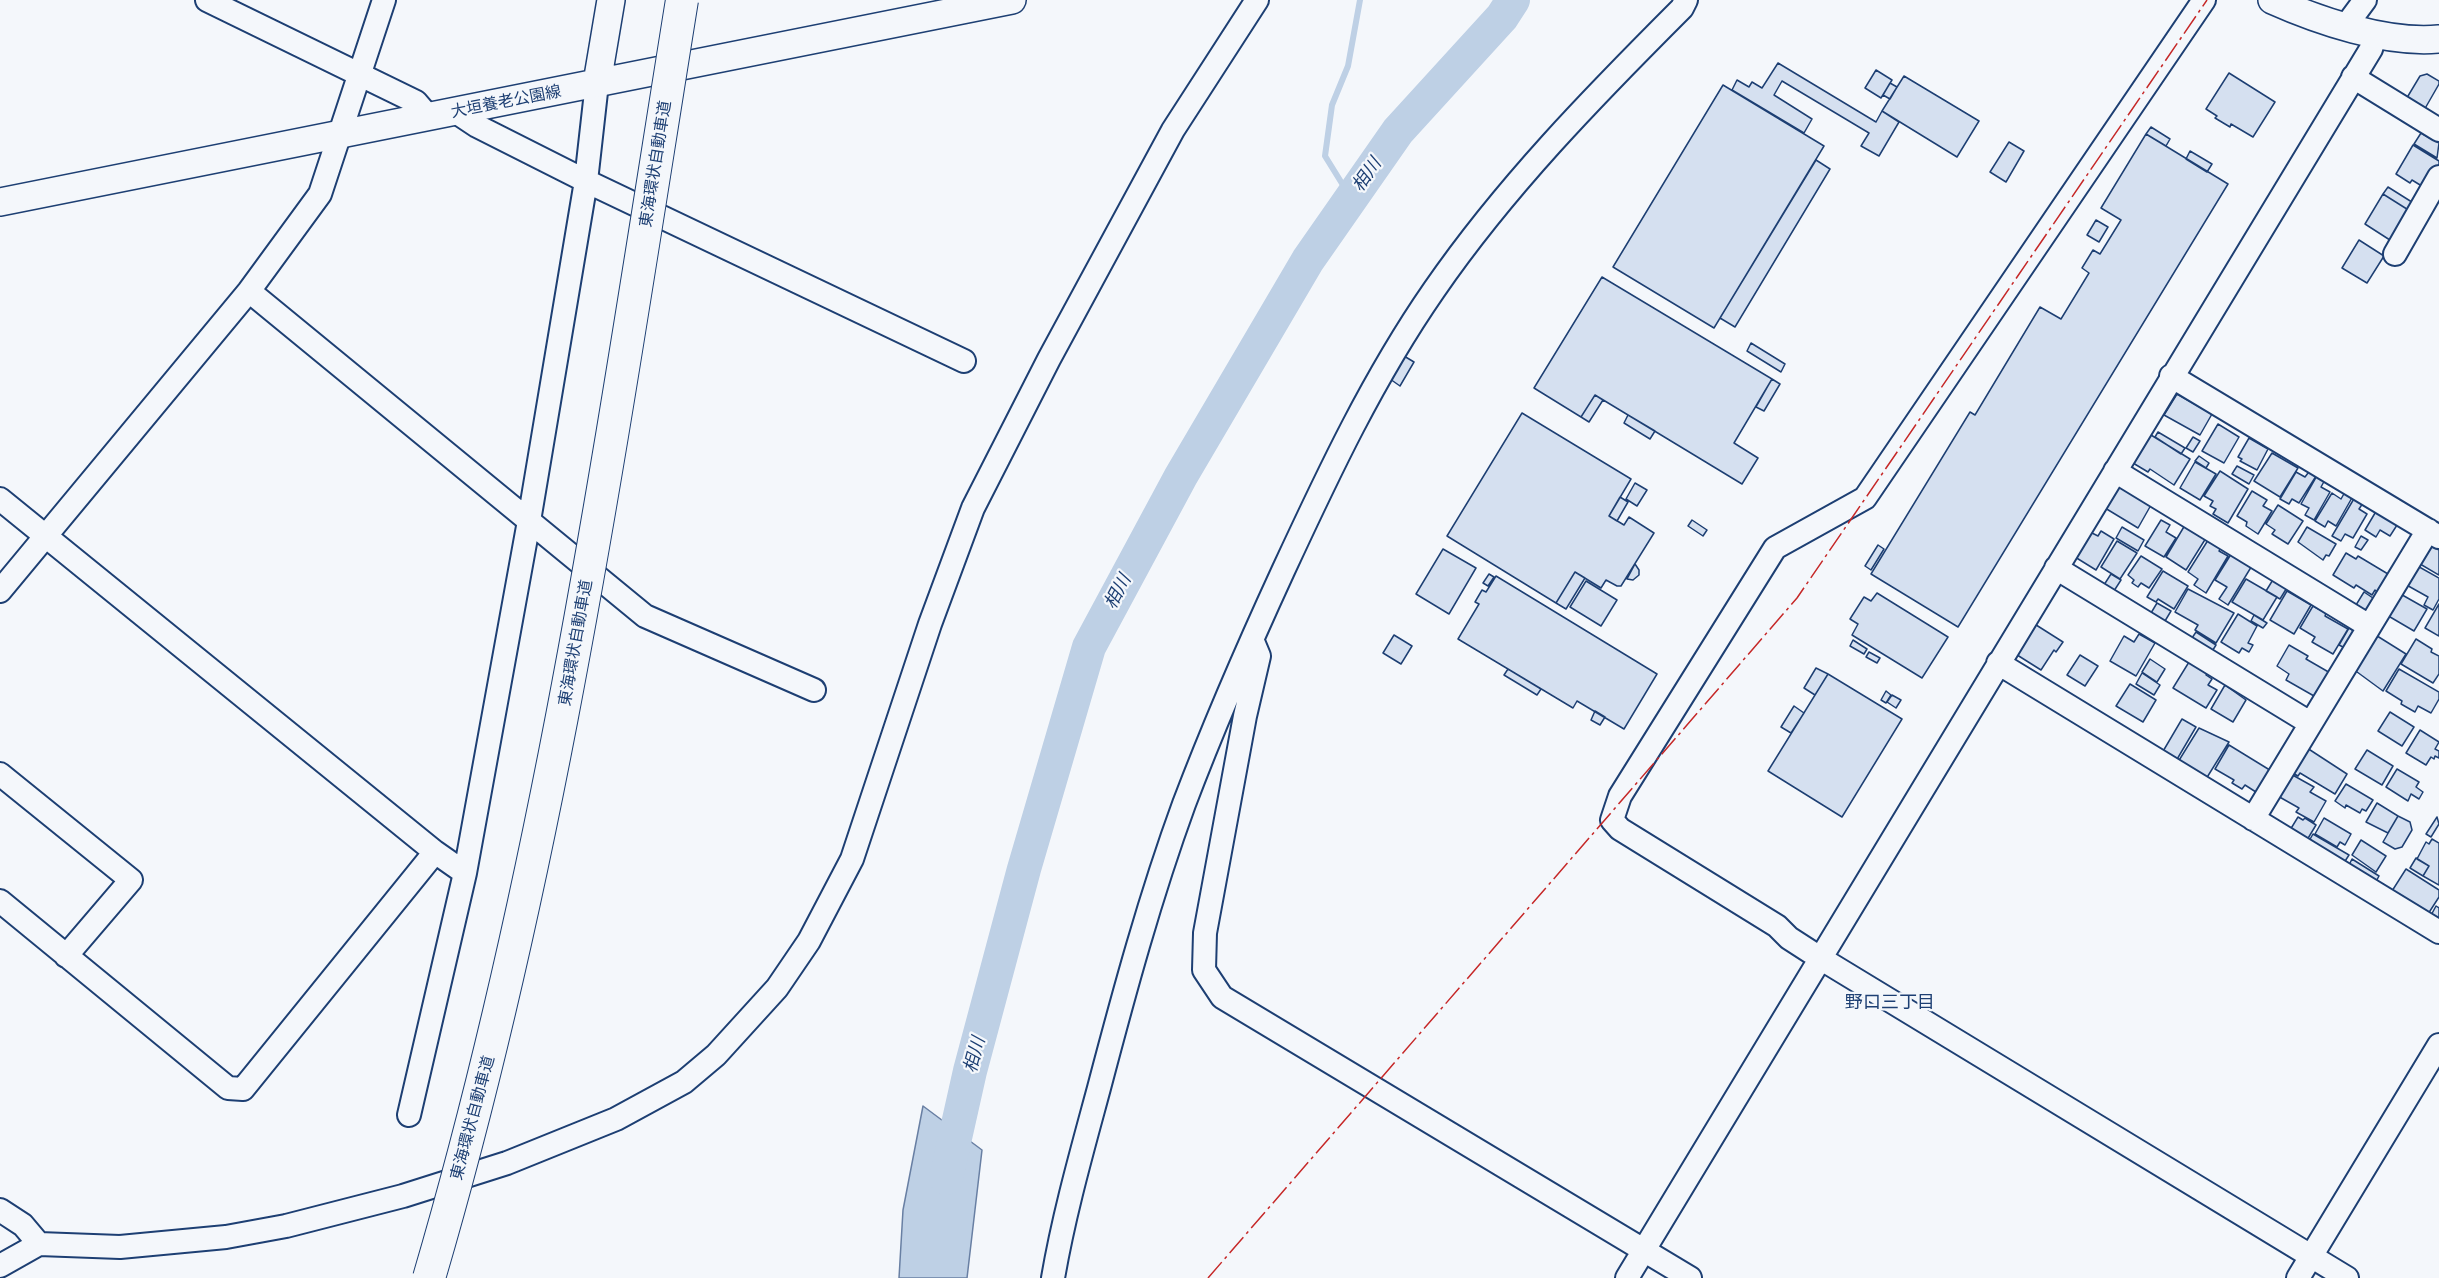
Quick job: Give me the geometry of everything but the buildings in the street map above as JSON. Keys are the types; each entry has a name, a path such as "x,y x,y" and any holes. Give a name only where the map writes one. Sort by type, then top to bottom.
{"highway":[{"name":"東海環状自動車道","path":"429,1278 489,1059 553,771 610,443 682,0"}],"main road":[{"path":"597,83 611,0"},
{"name":"大垣養老公園線","path":"0,202 597,83 934,7 1012,0"},
{"path":"2283,3 2345,27 2423,41 2439,39"}],"street":[{"path":"207,0 416,102 428,116"},
{"path":"0,591 249,291 320,194 384,0"},
{"path":"0,1266 39,1244 120,1247 226,1237 286,1226 403,1196 507,1163 616,1119 684,1082 716,1055 783,978 809,941 852,859 930,624 973,508 1054,349 1173,130 1257,0"},
{"path":"1053,1278 1061,1231 1129,975 1184,805 1252,638 1330,469 1391,356 1434,289 1504,195 1620,70 1682,8 1686,0"},
{"path":"2204,0 1865,498 1775,548 1620,796 1612,820 1620,829 1778,926 1789,938 1820,958 2347,1278"},
{"path":"2345,27 2365,0"},
{"path":"1627,1278 2371,49 2376,33"},
{"path":"2353,78 2439,130"},
{"path":"409,1115 465,873 529,520 586,181 597,83"},
{"path":"456,112 477,126 586,181 964,361"},
{"path":"2396,254 2439,177"},
{"path":"249,291 645,616 814,690"},
{"path":"2171,376 2434,533 2369,626 2253,819"},
{"path":"2115,471 2369,626"},
{"path":"0,499 435,852 465,873"},
{"path":"2056,568 2310,723"},
{"path":"1252,638 1259,656 1245,717 1204,933 1204,970 1222,997 1690,1278"},
{"path":"1998,663 2439,932"},
{"path":"0,774 131,880 66,956"},
{"path":"0,902 228,1088 243,1089 435,852"},
{"path":"2298,1278 2439,1045"},
{"path":"0,1210 23,1226 39,1244"}],"water":[{"path":"923,1106 982,1150 967,1278 899,1278 903,1210"}],"waterway":[{"path":"1351,198 1325,156 1332,105 1348,66 1360,0"},
{"name":"相川","path":"946,1178 970,1071 1024,869 1089,647 1181,476 1308,260 1398,131 1502,17 1513,0"}],"power":[{"path":"1208,1278 1797,598 2207,0"}],"district":[{"name":"野口三丁目","path":"1890,1003"}]}
